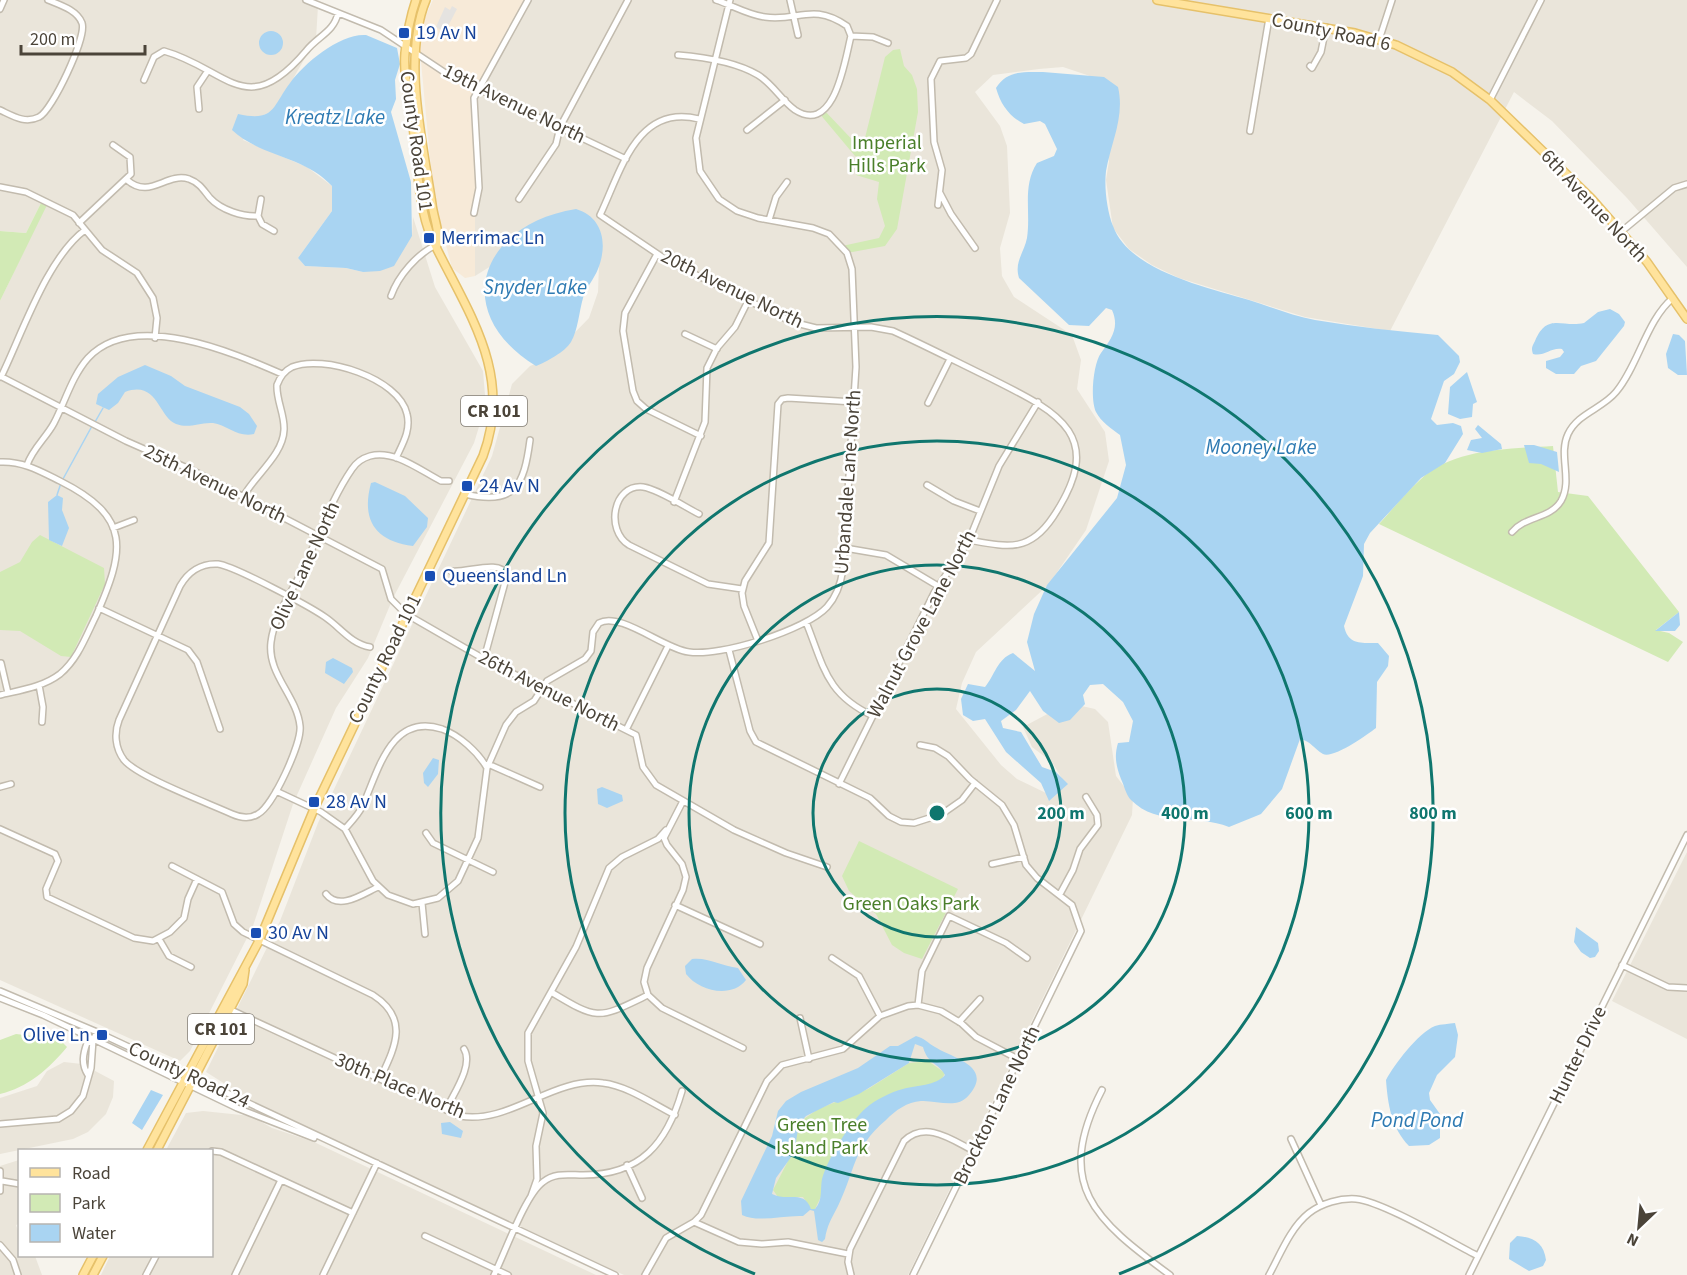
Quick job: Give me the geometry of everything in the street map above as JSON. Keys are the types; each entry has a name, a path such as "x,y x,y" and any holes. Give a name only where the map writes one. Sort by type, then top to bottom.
{"main road":[{"name":"County Road 101","path":"148,1149 259,942 314,809 489,441 494,417 495,387 484,347 437,245 432,240 423,201 407,78 406,45 416,0"},
{"name":"County Road 101","path":"426,0 418,25 414,51 432,207 439,239 437,245"},
{"name":"County Road 6","path":"1157,0 1326,27 1379,40 1442,66 1490,100"},
{"name":"6th Avenue North","path":"1490,100 1622,231 1687,320"},
{"name":"County Road 101","path":"158,1149 231,1010 243,984 245,970"},
{"path":"83,1275 92,1257"},
{"path":"93,1275 102,1257"}],"street":[{"path":"0,9 4,0"},
{"path":"0,110 18,118 33,120 47,111 81,43 82,25 74,12 48,0"},
{"name":"19th Avenue North","path":"306,0 381,30 447,74 626,159"},
{"path":"474,213 479,188 474,98 478,87 528,0"},
{"path":"519,199 556,144 560,127 628,0"},
{"path":"678,55 714,62 758,76 801,113 819,113 832,102 850,36 847,26 825,15 807,13 767,18 729,2 716,0"},
{"path":"790,0 798,35"},
{"path":"938,205 942,170 934,142 931,78 940,61 966,58 971,54 997,0"},
{"path":"1379,40 1392,0"},
{"path":"1490,100 1541,0"},
{"path":"729,2 699,119 696,138 697,160 711,190 732,209 769,220 821,230 842,246 852,269 854,328"},
{"path":"144,80 158,49 224,81 246,86 271,82 286,73 310,46 332,29 338,13"},
{"path":"1250,131 1269,18"},
{"path":"1310,66 1312,68 1321,52 1326,27"},
{"path":"850,36 873,36 888,43"},
{"path":"199,110 197,87 207,72"},
{"path":"747,130 785,100"},
{"path":"626,159 638,137 659,120 676,116 699,119"},
{"path":"79,223 127,180 133,168 130,157 113,145"},
{"name":"20th Avenue North","path":"626,159 600,215 657,254 748,301 803,325 828,329 871,327 893,331 1038,402 1056,414 1073,440 1076,461 1069,492 1047,526 1025,543 1006,546 969,540"},
{"path":"127,180 136,187 150,189 175,178 189,179 196,182 220,205 242,215 258,216"},
{"path":"769,220 776,197 787,182"},
{"path":"1622,231 1674,188 1687,184"},
{"path":"0,187 16,188 73,215 102,250 128,267 143,281 156,308 155,338"},
{"path":"940,191 951,214 975,248"},
{"path":"261,199 258,216 262,224 274,231"},
{"path":"1,377 55,264 69,244 85,230"},
{"path":"391,296 394,287 420,254 437,245"},
{"path":"657,254 625,313 623,331 633,391 637,401 646,409 701,436"},
{"path":"1512,532 1525,521 1550,512 1560,503 1567,484 1565,441 1568,434 1581,417 1616,392 1660,314 1673,298"},
{"path":"674,502 705,422 707,368 717,349 735,327 748,301"},
{"name":"Urbandale Lane North","path":"488,766 511,717 534,701 547,681 585,659 591,651 593,632 604,621 620,622 668,646 690,653 729,650 806,622 828,606 839,589 844,548 854,402 854,328"},
{"path":"685,334 717,349"},
{"path":"27,465 83,365 97,350 125,337 155,338 224,349 282,375"},
{"path":"928,403 950,358"},
{"path":"243,497 253,479 274,458 282,443 284,425 277,391 282,375 297,366 343,367 390,388 405,406 408,422 406,436 396,458 441,481 449,481"},
{"name":"25th Avenue North","path":"1,377 319,535 382,569 391,599 406,614"},
{"path":"758,640 744,606 742,590 744,581 769,543 780,401 793,398 854,402"},
{"name":"Walnut Grove Lane North","path":"839,784 938,586 969,540 999,466 1038,402"},
{"path":"465,494 495,498 516,488 525,474 530,440"},
{"name":"Olive Lane North","path":"158,635 116,728 120,753 137,770 232,814 245,818 258,814 268,806 276,791 301,733 299,719 271,657 273,631 349,474 359,462 381,454 396,458"},
{"path":"0,462 27,465 89,497 104,511 113,528 117,561 81,648 69,666 39,686 0,695"},
{"path":"927,485 954,501 980,511"},
{"path":"699,514 644,487 624,494 617,506 614,525 619,537 629,546 708,584 742,590"},
{"path":"113,528 134,520"},
{"path":"844,548 886,555 938,586"},
{"path":"158,635 184,579 202,566 224,566 325,617 360,645 370,647"},
{"path":"451,571 464,573 496,566 503,568 507,575 484,659"},
{"path":"99,608 182,646 193,655 220,729"},
{"name":"26th Avenue North","path":"406,614 484,659 636,735 644,767 651,780 683,801 760,842 827,867"},
{"path":"806,622 836,692 849,704 873,716"},
{"path":"626,730 668,646"},
{"path":"729,650 750,731 756,742 875,802 894,820 908,823 942,814 962,800 975,783"},
{"path":"1,663 8,693"},
{"path":"39,686 43,700 42,722"},
{"path":"345,829 363,806 383,757 396,738 408,729 433,727 450,733 488,766 540,787"},
{"path":"920,745 941,751 975,783 994,796 1009,814 1024,857 1037,878 1060,894 1073,870 1080,849 1098,825 1097,815 1086,797"},
{"path":"276,791 314,809 345,829 378,887 396,900 422,903 438,898 452,888 468,860 481,826 488,766"},
{"path":"0,787 11,784"},
{"path":"496,1272 537,1179 536,1146 543,1121 539,1097 528,1061 526,1042 532,1024 583,933 609,868 622,857 658,839 683,801"},
{"path":"0,829 52,851 57,857 57,865 46,889 50,899 134,938 147,941 159,939 184,918 188,899 197,879"},
{"path":"666,830 665,842 682,864 686,877 645,975 648,995 662,1008 743,1048"},
{"path":"426,833 433,843 493,872"},
{"name":"Hunter Drive","path":"1469,1275 1687,835"},
{"path":"992,864 1024,857"},
{"path":"172,866 222,892 234,924 259,942 373,995 387,1006 394,1020 397,1036 380,1079"},
{"path":"327,894 336,901 349,901 378,887"},
{"name":"Brockton Lane North","path":"913,1275 1081,935 1076,911 1060,894"},
{"path":"422,903 425,934"},
{"path":"675,906 760,944"},
{"path":"918,1005 921,971 949,916 1006,943 1027,958"},
{"path":"159,939 170,956 191,967"},
{"path":"832,958 859,976 872,1006 880,1016"},
{"path":"1622,965 1668,987 1687,988"},
{"name":"County Road 24","path":"0,991 24,999 97,1032 615,1275"},
{"path":"551,992 580,1010 596,1015 612,1013 648,995"},
{"name":"County Road 24","path":"0,998 43,1015 237,1108 377,1163"},
{"path":"959,1022 980,999"},
{"path":"645,1275 666,1238 694,1222 704,1210 771,1075 782,1065 843,1049 880,1016 898,1008 918,1005 941,1011 959,1022 976,1037 1020,1060"},
{"name":"30th Place North","path":"231,1010 460,1116 476,1118 582,1084 604,1083 625,1090 675,1115"},
{"path":"800,1018 809,1059"},
{"path":"0,1124 50,1120 65,1116 83,1096 88,1075 84,1068 84,1056 87,1043 93,1040 97,1032"},
{"path":"446,1110 465,1068 467,1060 464,1049"},
{"path":"1102,1090 1082,1138 1081,1162 1086,1187 1095,1209 1111,1230 1170,1275"},
{"path":"531,1196 544,1180 557,1175 596,1174 627,1166 656,1148 675,1115 682,1091"},
{"path":"851,1275 848,1254 901,1146 909,1136 920,1131 933,1131 974,1151"},
{"path":"1291,1139 1322,1205"},
{"path":"213,1151 221,1152 352,1213"},
{"path":"323,1275 377,1163"},
{"path":"627,1166 642,1198"},
{"path":"0,1171 2,1181 0,1191"},
{"path":"234,1275 281,1180"},
{"path":"2,1181 18,1184"},
{"path":"1269,1275 1300,1222 1322,1205 1346,1199 1368,1202 1478,1256"},
{"path":"694,1222 739,1242 762,1244 788,1242 848,1254"},
{"path":"425,1236 496,1272 508,1275"},
{"path":"0,1245 13,1260 18,1275"},
{"path":"146,1275 155,1257"}],"shaded area":[{"path":"0,0 311,0 318,6 316,39 275,110 257,118 243,140 307,167 332,186 332,211 298,258 305,266 346,268 363,272 412,236 413,217 435,287 483,371 485,395 482,417 474,443 393,598 368,658 336,708 293,804 253,926 190,1051 180,1061 0,980 0,301 46,205 41,203 26,233 0,231"},
{"path":"433,0 528,0 475,99 475,276 465,278 452,268 436,207 430,158 419,40 421,26"},
{"path":"528,0 1687,0 1687,267 1627,198 1552,121 1514,92 1390,331 1305,317 1179,278 1152,265 1129,249 1113,228 1106,180 1109,161 1090,76 1063,67 993,75 975,92 1000,126 1007,146 1010,213 1000,248 1002,276 1014,297 1072,335 1081,360 1077,389 1105,432 1109,461 1086,530 1049,584 976,652 962,683 956,709 1001,765 1017,779 1046,793 1064,782 1052,762 1032,747 1023,727 1068,703 1095,709 1108,722 1116,776 1133,798 1132,815 908,1275 624,1275 254,1102 206,1072 280,921 318,823 492,456 512,384 530,366 550,358 589,318 598,292 600,238 491,266 475,276 475,99"},
{"path":"452,6 457,9 445,32 436,27 445,7 450,10"},
{"path":"1687,852 1687,1039 1612,1001"},
{"path":"64,1062 82,1064 114,1081 113,1097 106,1114 88,1132 73,1139 0,1154 0,1098 37,1086 47,1071"},
{"path":"203,1111 251,1116 272,1128 314,1142 596,1275 101,1275 110,1257 213,1257 213,1149 167,1149 186,1113"},
{"path":"18,1160 18,1224 16,1225 18,1257 35,1257 42,1275 0,1275 0,1166"}],"green space":[{"name":"Imperial Hills Park","path":"900,49 904,66 912,75 917,89 918,112 897,229 885,246 847,253 842,246 879,238 885,226 877,199 879,182 856,175 860,158 855,156 819,113 824,110 862,150 885,57 893,50"},
{"path":"41,203 47,205 0,301 0,231 26,233"},
{"path":"1553,446 1558,492 1588,496 1679,612 1656,630 1669,633 1683,642 1668,662 1379,524 1433,469 1465,456 1483,452"},
{"path":"40,535 104,568 105,584 71,657 61,656 20,631 0,630 0,572 20,562 32,542"},
{"name":"Green Oaks Park","path":"859,841 958,889 922,959 904,953 892,945 876,914 849,891 842,876"},
{"path":"16,1034 59,1039 67,1047 29,1082 0,1094 0,1040"},
{"name":"Green Tree Island Park","path":"928,1061 945,1073 941,1081 861,1114 815,1209 811,1209 803,1197 778,1197 773,1190 787,1163 801,1121 818,1109 868,1089 909,1063"}],"water":[{"path":"271,31 276,32 282,38 282,48 276,54 271,55 266,54 260,48 259,43 260,38 266,32"},
{"name":"Kreatz Lake","path":"366,35 397,48 400,64 395,80 396,99 391,112 411,182 412,236 394,266 380,271 363,272 346,268 305,266 298,258 332,211 332,186 309,168 256,146 232,130 238,114 259,116 271,110 296,75 314,58 346,39"},
{"name":"Mooney Lake","path":"1043,72 1104,77 1118,87 1119,119 1106,171 1106,199 1113,226 1122,242 1135,255 1153,266 1193,283 1298,316 1346,325 1438,335 1459,356 1460,362 1454,374 1444,381 1431,419 1437,425 1453,423 1461,426 1463,434 1445,463 1421,478 1370,533 1364,544 1363,576 1344,626 1352,640 1361,643 1378,643 1389,656 1388,666 1377,682 1376,728 1350,745 1328,755 1300,739 1282,789 1261,814 1229,827 1217,823 1153,814 1131,800 1119,774 1116,757 1118,743 1129,742 1133,721 1123,702 1103,684 1090,685 1083,695 1085,704 1070,720 1059,723 1043,711 1030,691 1016,710 1001,721 1003,728 1021,732 1042,767 1056,772 1068,784 1049,801 1041,783 1006,752 985,719 973,721 963,715 961,699 968,684 985,687 1003,659 1013,653 1035,671 1027,642 1034,614 1047,585 1117,498 1126,465 1120,435 1098,416 1093,399 1093,382 1098,358 1115,328 1112,310 1106,308 1089,326 1069,325 1019,278 1019,262 1027,238 1028,190 1032,172 1037,163 1054,156 1057,149 1045,124 1040,121 1024,124 1019,121 1006,109 996,88 1005,78 1016,73"},
{"name":"Snyder Lake","path":"576,209 592,218 601,233 603,250 601,260 584,294 571,342 560,353 536,366 509,344 492,321 485,297 487,273 498,251 517,232 543,218"},
{"path":"1610,309 1619,314 1625,322 1624,326 1596,361 1581,366 1574,374 1556,374 1546,368 1546,361 1560,357 1564,352 1562,349 1533,354 1533,346 1540,332 1550,324 1584,323 1598,312"},
{"path":"1673,334 1679,335 1685,341 1687,375 1678,375 1668,368 1666,354"},
{"path":"145,365 171,376 185,386 240,407 249,414 257,426 254,434 238,433 213,423 186,426 176,424 170,420 151,395 144,391 125,392 118,403 109,410 96,404 98,394 118,377"},
{"path":"1467,372 1477,402 1473,404 1472,417 1460,419 1448,414 1450,387"},
{"path":"1478,425 1501,444 1502,449 1482,453 1467,450 1471,440 1482,438 1475,429"},
{"path":"1524,445 1534,445 1557,452 1559,472 1541,464 1529,463"},
{"path":"375,482 405,496 428,518 427,527 413,546 389,539 380,534 374,526 368,508 368,496 371,483"},
{"path":"57,495 63,498 62,510 69,528 62,546 49,540 48,502"},
{"path":"1679,612 1680,625 1675,631 1655,631"},
{"path":"333,658 352,668 353,672 344,684 325,673 326,662"},
{"path":"433,758 439,760 438,774 428,787 424,783 423,773"},
{"path":"602,787 622,795 623,801 607,808 598,804 597,789"},
{"path":"1576,927 1598,943 1599,951 1595,957 1590,958 1581,952 1574,942"},
{"path":"692,959 704,959 738,968 746,980 740,986 724,991 699,985 686,974 685,966"},
{"name":"Pond Pond","path":"1455,1023 1458,1035 1455,1057 1437,1075 1429,1093 1430,1100 1440,1114 1440,1138 1429,1145 1409,1146 1394,1123 1386,1080 1421,1035 1435,1026"},
{"path":"916,1036 921,1038 968,1064 977,1077 975,1085 969,1095 959,1102 921,1101 906,1105 875,1131 856,1160 822,1242 818,1240 814,1211 810,1210 803,1216 763,1219 742,1215 741,1201 772,1136 778,1111 786,1101 801,1092 858,1068 890,1046 898,1046","holes":["915,1044 923,1047 930,1060 945,1075 931,1083 888,1094 860,1114 829,1161 822,1179 819,1202 815,1209 811,1209 804,1199 772,1194 776,1178 794,1153 799,1124 806,1116 834,1102 838,1103 859,1094 909,1063"]},
{"path":"151,1090 163,1095 142,1130 132,1123"},
{"path":"450,1122 463,1131 461,1138 442,1134 441,1123"},
{"path":"1517,1236 1528,1238 1540,1245 1546,1260 1543,1266 1529,1271 1509,1259 1510,1243"}],"waterway":[{"path":"95,422 103,408"},
{"path":"63,479 92,426"},
{"path":"57,495 61,483"}],"place":[{"name":"19 Av N","path":"404,33"},
{"name":"Merrimac Ln","path":"429,238"},
{"name":"24 Av N","path":"467,486"},
{"name":"Queensland Ln","path":"430,576"},
{"name":"28 Av N","path":"314,802"},
{"name":"30 Av N","path":"256,933"},
{"name":"Olive Ln","path":"102,1035"}]}
